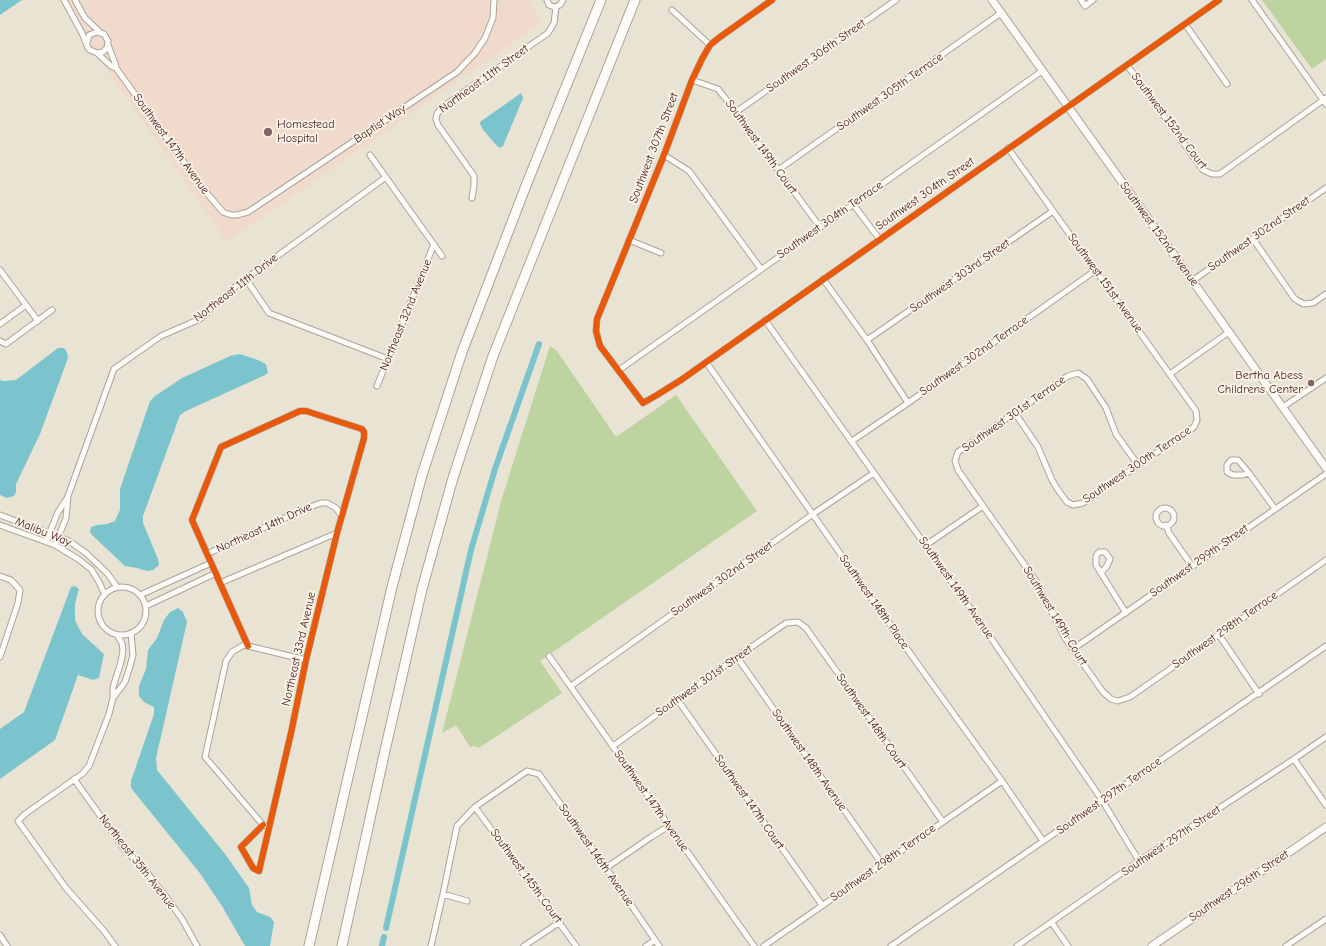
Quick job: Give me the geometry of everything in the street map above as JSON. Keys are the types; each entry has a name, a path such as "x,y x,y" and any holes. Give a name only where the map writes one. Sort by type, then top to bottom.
{"highway":[{"path":"309,946 392,587 422,475 462,352 527,183 602,0"},
{"path":"342,946 419,604 453,478 493,356 635,0"}],"street":[{"path":"64,0 90,50 97,54 103,52 108,45 107,39 104,34 85,18 75,0"},
{"name":"Baptist Way","path":"231,215 248,212 457,72 475,54 486,38 493,18 494,0"},
{"path":"547,0 549,5 556,7 560,5 563,0"},
{"name":"Southwest 307th Street","path":"619,370 600,346 596,331 597,319 664,155 692,80 710,46 764,2 772,0"},
{"name":"Southwest 306th Street","path":"736,112 896,0"},
{"name":"Southwest 152nd Avenue","path":"992,0 1326,468"},
{"path":"1081,0 1085,6 1093,0"},
{"name":"Southwest 304th Street","path":"619,370 643,403 669,388 1219,0"},
{"path":"1252,0 1325,101"},
{"name":"Northeast 11th Street","path":"472,198 474,176 438,125 437,114 441,108 548,33 554,22 556,7"},
{"path":"672,10 710,46"},
{"name":"Southwest 305th Terrace","path":"778,170 1001,13"},
{"path":"1185,24 1227,84"},
{"path":"87,43 88,38 92,34 100,32"},
{"name":"Southwest 147th Avenue","path":"108,45 116,68 215,204 223,212 231,215"},
{"name":"Southwest 147th Avenue","path":"97,54 111,66 116,68"},
{"name":"Southwest 152nd Court","path":"1127,65 1203,170 1212,174 1220,174 1325,101"},
{"name":"Southwest 304th Terrace","path":"619,370 1042,71"},
{"name":"Southwest 149th Court","path":"692,80 718,89 820,228"},
{"name":"Southwest 151st Avenue","path":"1008,148 1196,411 1197,420"},
{"name":"Northeast 32nd Avenue","path":"370,155 442,256"},
{"path":"664,155 689,171 761,269"},
{"name":"Northeast 11th Drive","path":"46,542 58,512 68,496 114,369 161,336 200,319 236,286 386,177"},
{"name":"Southwest 302nd Street","path":"1192,281 1326,188"},
{"path":"854,204 880,240"},
{"name":"Southwest 303rd Street","path":"866,340 1053,211"},
{"path":"1253,239 1294,298 1304,304 1312,303 1326,294"},
{"path":"629,240 661,253"},
{"name":"Northeast 32nd Avenue","path":"377,386 434,244"},
{"path":"0,270 38,321"},
{"name":"Southwest 302nd Terrace","path":"852,441 1096,270"},
{"path":"246,279 269,313 388,359"},
{"path":"823,279 908,403"},
{"path":"0,324 26,305"},
{"path":"0,342 6,344 52,310"},
{"name":"Southwest 149th Avenue","path":"765,320 926,545 1102,800 1139,861"},
{"path":"1170,374 1229,332"},
{"name":"Southwest 148th Place","path":"706,362 1043,841"},
{"name":"Southwest 301st Terrace","path":"955,461 958,452 1068,376 1078,373 1088,379 1106,408 1116,434 1138,465"},
{"path":"1283,407 1326,378"},
{"name":"Northeast 33rd Avenue","path":"207,554 192,520 220,447 300,411 306,411 362,429 364,432 364,438 341,515 306,660 291,733 259,871 253,868 241,847 263,825"},
{"name":"Southwest 300th Terrace","path":"1015,413 1038,447 1052,480 1058,490 1066,502 1073,505 1083,503 1194,427 1197,420"},
{"name":"Southwest 149th Court","path":"955,461 958,470 1036,581 1060,628 1073,649 1108,697 1114,701 1123,700"},
{"name":"Southwest 302nd Street","path":"571,686 813,514 874,473"},
{"path":"1249,473 1275,509"},
{"name":"Southwest 299th Street","path":"1073,649 1326,474"},
{"name":"Northeast 11th Drive","path":"55,545 66,518 68,496"},
{"name":"Northeast 14th Drive","path":"207,554 321,502 327,503 336,508 341,515"},
{"path":"926,545 983,506"},
{"name":"Malibu Way","path":"0,515 69,541 86,553 107,573 117,586"},
{"name":"Malibu Way","path":"0,525 55,545 78,559 91,569 100,582 104,593"},
{"path":"1166,525 1169,533 1192,566"},
{"path":"220,583 337,533"},
{"path":"207,554 246,645"},
{"name":"Southwest 298th Terrace","path":"1123,700 1326,560"},
{"name":"Northeast 14th Drive","path":"140,595 211,564"},
{"name":"Northeast 14th Drive","path":"146,606 216,573"},
{"path":"1101,574 1126,613"},
{"path":"0,576 11,580 20,590 18,604 0,657"},
{"path":"117,586 128,587 137,591 146,606 146,616 142,624 131,633 117,635 107,631 100,623 98,618 97,608 101,598 108,590 117,586"},
{"name":"Southwest 301st Street","path":"612,746 786,623 798,622"},
{"name":"Southwest 148th Court","path":"798,622 806,628 943,822"},
{"path":"113,698 124,682 130,666 133,655 131,633"},
{"path":"115,946 104,931 66,888 18,821 82,774 89,766 109,714 113,698 113,687 121,662 123,650 122,644 117,635"},
{"path":"1219,635 1259,694"},
{"path":"269,827 263,825 205,757 226,661 232,652 246,645 306,660"},
{"name":"Southwest 297th Terrace","path":"891,946 1102,800 1259,694 1326,646"},
{"name":"Southwest 147th Avenue","path":"549,656 754,946"},
{"name":"Southwest 148th Avenue","path":"737,657 882,864"},
{"name":"Southwest 147th Court","path":"677,699 822,905"},
{"name":"Southwest 297th Street","path":"1017,946 1139,861 1326,737"},
{"path":"1294,759 1326,805"},
{"name":"Southwest 146th Avenue","path":"475,807 527,771 539,774 659,946"},
{"name":"Northeast 35th Avenue","path":"74,779 124,849 145,870 182,918 197,946"},
{"name":"Southwest 298th Terrace","path":"764,946 1002,781"},
{"path":"431,946 456,826 475,807"},
{"name":"Southwest 145th Court","path":"475,807 576,946"},
{"path":"606,868 669,826"},
{"name":"Southwest 296th Street","path":"1152,946 1326,827"},
{"path":"443,894 467,901"},
{"path":"1286,946 1326,919"},
{"path":"524,946 560,922"},
{"path":"1052,922 1068,946"},
{"path":"0,936 2,942 7,946"},
{"path":"646,946 654,940"}],"shaded area":[{"name":"Homestead Hospital","path":"58,0 528,0 543,22 227,242"}],"green space":[{"path":"1262,0 1326,0 1326,59 1312,69"},
{"path":"550,346 557,351 616,437 676,395 757,511 540,661 562,693 482,746 478,748 475,746 470,747 456,725 442,733 502,498"}],"water":[{"path":"0,0 22,0 0,15"},
{"path":"521,93 523,98 503,146 500,148 484,131 480,122"},
{"path":"58,348 64,348 67,352 68,358 40,434 16,484 16,492 14,496 7,498 0,495 0,380 16,380"},
{"path":"240,354 266,364 268,373 180,415 143,516 143,523 158,559 159,565 153,570 147,571 125,566 90,532 91,527 115,521 120,510 120,489 150,401 182,378 230,356"},
{"path":"75,586 79,589 75,604 75,620 82,634 104,654 99,678 93,680 78,675 55,740 0,779 0,729 24,712 71,587"},
{"path":"178,608 183,612 187,622 156,758 157,770 225,854 249,888 252,905 257,912 270,917 274,922 270,946 245,946 222,906 199,872 131,788 131,781 154,714 154,707 144,702 139,696 139,686 146,669 148,650 157,638 164,620 170,612"}],"waterway":[{"path":"386,928 471,550 495,469 539,344"},
{"path":"382,946 384,937"}],"cycle path":[{"path":"772,0 710,45 702,59 692,80 664,155 597,319 596,331 600,346 643,403 681,380 1219,0"},
{"path":"248,646 192,520 221,447 300,411 306,411 362,429 364,432 364,438 337,533 306,660 291,733 259,871 253,868 241,847 263,825"}],"place":[{"name":"Homestead Hospital","path":"268,132"},
{"name":"Bertha Abess Childrens Center","path":"1311,383"}]}
